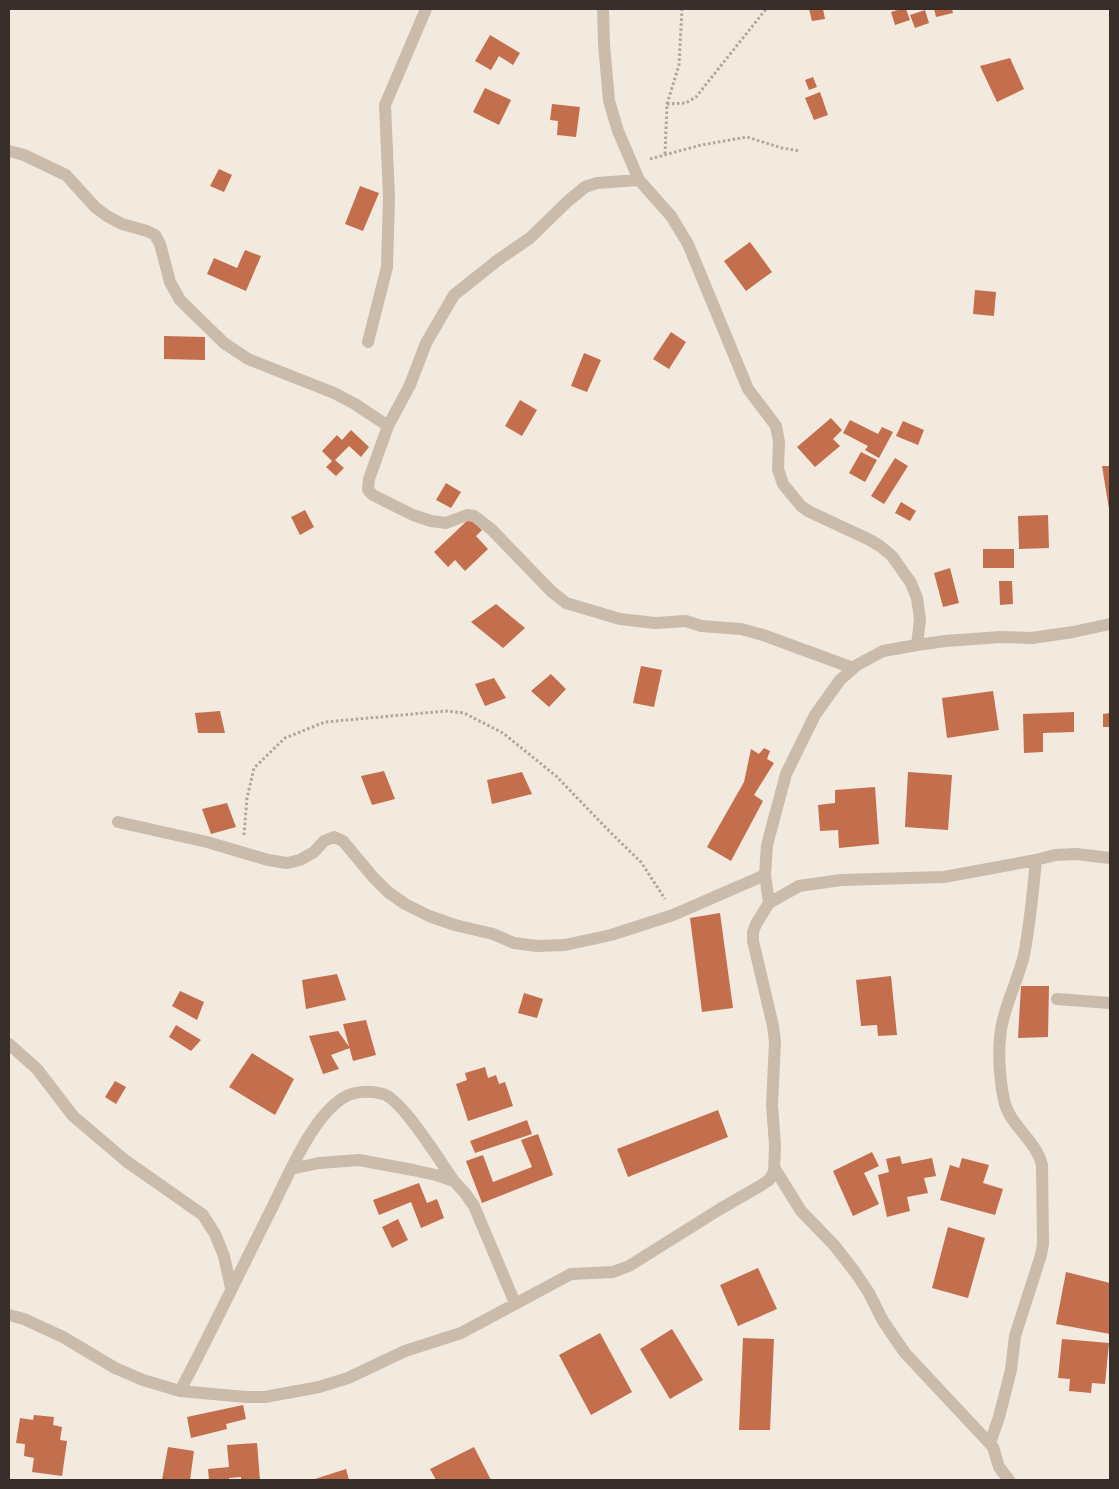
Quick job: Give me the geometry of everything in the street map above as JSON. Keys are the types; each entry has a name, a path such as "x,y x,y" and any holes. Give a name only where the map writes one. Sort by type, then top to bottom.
{"street":[{"path":"368,342 387,267 389,197 385,105 426,9"},
{"path":"604,9 604,44 609,101 618,131 639,180 671,216 688,244 748,389 776,426 779,442 778,469 783,484 808,511 870,540 892,556 911,583 917,598 920,619 918,645"},
{"path":"9,151 24,155 66,175 95,207 107,216 122,224 155,235 160,244 170,282 180,300 224,343 248,359 334,393 355,404 388,426"},
{"path":"639,180 606,181 585,187 530,238 498,260 454,295 426,343 410,385 388,426 369,479 370,493 413,515 431,521 446,523 470,515 474,516 491,529 551,591 566,603 620,619 655,623 686,621 701,626 741,629 763,635 853,668"},
{"path":"770,903 765,875 767,845 786,774 815,715 840,680 853,668 883,651 918,645 964,640 1032,638 1110,624"},
{"path":"118,822 207,842 268,860 287,863 300,860 314,852 324,841 334,837 343,841 373,877 388,892 405,904 429,916 493,934 514,943 536,946 565,945 610,935 673,915 765,875"},
{"path":"9,1315 24,1319 63,1337 115,1368 143,1380 180,1391 264,1397 319,1387 348,1378 405,1351 461,1333 571,1274 613,1272 630,1266 720,1208 760,1186 771,1178 775,1169 772,1105 774,1026 753,941 753,932 756,924 770,903 799,886 841,880 944,877 1056,855 1076,854 1110,858"},
{"path":"990,1443 999,1418 1011,1370 1015,1336 1026,1298 1038,1267 1043,1244 1042,1165 1040,1155 1006,1109 1001,1082 1000,1041 1003,1020 1024,954 1036,860"},
{"path":"1057,999 1110,1003"},
{"path":"9,1044 37,1069 73,1116 126,1161 203,1215 215,1234 224,1256 231,1288"},
{"path":"180,1391 207,1342 231,1288 307,1139 326,1113 343,1097 360,1092 384,1094 402,1108 454,1181 465,1193 474,1206 515,1303"},
{"path":"291,1169 319,1163 359,1160 436,1175 454,1181"},
{"path":"775,1169 801,1211 834,1245 855,1272 869,1293 883,1321 905,1353 990,1443 996,1452 999,1467 1009,1480"}],"path":[{"path":"666,154 667,104 679,65 682,9"},
{"path":"667,104 686,103 696,98 766,9"},
{"path":"633,164 701,145 748,137 782,148 800,151"},
{"path":"243,852 247,798 254,768 285,738 325,722 446,711 464,713 503,733 556,776 641,862 673,915"}],"building":[{"path":"809,9 823,9 825,19 812,21"},
{"path":"906,9 910,20 895,25 891,12"},
{"path":"934,9 952,9 953,13 936,17"},
{"path":"925,10 929,23 915,28 910,15"},
{"path":"490,35 520,53 513,65 499,56 491,70 475,61"},
{"path":"1010,58 1024,89 997,102 980,66"},
{"path":"813,77 817,87 809,90 805,80"},
{"path":"485,88 511,100 499,125 473,112"},
{"path":"820,92 828,115 814,120 805,98"},
{"path":"552,104 580,107 576,137 557,135 558,121 550,120"},
{"path":"219,169 232,175 224,192 210,186"},
{"path":"360,186 379,193 363,231 345,224"},
{"path":"750,242 772,272 746,291 724,261"},
{"path":"245,250 261,256 246,291 207,274 214,258 237,268"},
{"path":"975,290 996,292 994,316 973,314"},
{"path":"671,332 686,342 669,369 653,359"},
{"path":"164,336 205,337 205,360 164,359"},
{"path":"584,353 601,360 587,392 571,386"},
{"path":"520,400 537,410 522,436 505,426"},
{"path":"831,418 842,430 833,439 840,446 815,467 797,447"},
{"path":"850,420 878,434 882,427 893,432 879,458 865,450 868,446 843,433"},
{"path":"903,421 924,430 918,445 896,436"},
{"path":"351,430 369,447 361,457 349,446 335,460 344,468 336,476 326,467 332,461 322,451 337,435 342,440"},
{"path":"861,452 877,460 865,482 849,473"},
{"path":"895,458 908,466 884,504 871,496"},
{"path":"1102,466 1110,466 1110,509 1109,509"},
{"path":"446,483 461,492 451,508 436,500"},
{"path":"901,502 916,511 910,521 895,513"},
{"path":"305,510 314,527 300,535 291,517"},
{"path":"1048,515 1049,548 1019,549 1018,516"},
{"path":"470,518 482,530 476,536 488,549 465,571 455,560 448,567 434,552"},
{"path":"983,549 1014,549 1014,568 983,568"},
{"path":"950,568 959,603 943,607 934,573"},
{"path":"999,581 1012,581 1013,604 1000,605"},
{"path":"496,604 525,628 503,648 471,622"},
{"path":"641,666 662,670 654,707 633,703"},
{"path":"551,674 566,689 549,707 531,691"},
{"path":"494,678 506,698 485,706 475,684"},
{"path":"993,691 999,730 947,738 942,698"},
{"path":"220,711 225,733 198,733 195,713"},
{"path":"1074,712 1074,732 1043,733 1043,752 1024,753 1023,714"},
{"path":"1110,713 1110,727 1103,727 1103,714"},
{"path":"764,748 770,751 767,759 774,763 754,795 763,801 731,861 707,847 744,782 751,749 759,754"},
{"path":"384,771 395,799 372,805 361,776"},
{"path":"522,772 532,794 492,804 487,780"},
{"path":"908,772 952,775 948,830 905,827"},
{"path":"875,787 879,844 839,848 838,830 820,831 818,805 835,803 835,790"},
{"path":"227,803 236,827 211,834 202,809"},
{"path":"720,913 733,1008 702,1012 690,918"},
{"path":"337,974 346,1000 306,1009 302,980"},
{"path":"891,976 897,1035 878,1036 877,1025 861,1026 856,980"},
{"path":"1021,986 1049,986 1048,1037 1018,1038"},
{"path":"180,991 204,1002 197,1020 172,1006"},
{"path":"524,993 543,999 537,1018 518,1013"},
{"path":"366,1020 376,1055 353,1061 343,1024"},
{"path":"176,1025 201,1040 191,1051 169,1037"},
{"path":"338,1031 350,1048 331,1055 339,1069 323,1074 309,1036"},
{"path":"252,1053 294,1079 275,1115 229,1087"},
{"path":"485,1067 488,1078 496,1075 499,1084 505,1082 513,1106 468,1121 456,1084 467,1080 465,1073"},
{"path":"115,1081 126,1087 116,1104 105,1097"},
{"path":"718,1110 728,1137 628,1177 617,1149"},
{"path":"527,1120 532,1134 475,1153 470,1141"},
{"path":"538,1134 553,1175 482,1203 466,1161 483,1155 493,1182 532,1167 521,1140"},
{"path":"872,1152 879,1166 864,1173 879,1204 853,1216 833,1171"},
{"path":"900,1156 902,1164 932,1158 936,1176 924,1178 928,1193 907,1197 910,1211 887,1217 878,1175 889,1172 886,1159"},
{"path":"962,1158 989,1165 983,1183 1003,1189 995,1215 940,1200 950,1165 959,1168"},
{"path":"419,1183 427,1203 437,1199 444,1218 421,1228 411,1202 379,1215 373,1200"},
{"path":"398,1219 408,1240 392,1248 382,1227"},
{"path":"948,1227 985,1238 968,1298 932,1288"},
{"path":"758,1268 777,1309 738,1326 720,1285"},
{"path":"1066,1272 1110,1283 1110,1334 1056,1324"},
{"path":"672,1329 703,1380 670,1399 640,1349"},
{"path":"600,1333 632,1392 591,1415 559,1355"},
{"path":"743,1338 774,1339 770,1430 739,1430"},
{"path":"1062,1339 1109,1343 1105,1384 1092,1383 1091,1393 1069,1391 1070,1379 1058,1378"},
{"path":"243,1405 246,1419 226,1424 227,1429 191,1438 187,1417"},
{"path":"34,1415 54,1417 53,1425 62,1427 60,1440 67,1441 62,1476 32,1472 34,1458 24,1456 25,1444 16,1443 20,1418 33,1420"},
{"path":"257,1443 260,1480 241,1480 241,1477 229,1478 229,1480 209,1480 208,1469 229,1467 227,1445"},
{"path":"168,1447 194,1451 190,1480 162,1480"},
{"path":"474,1447 491,1480 436,1480 430,1469"},
{"path":"346,1469 349,1480 312,1480"}]}
